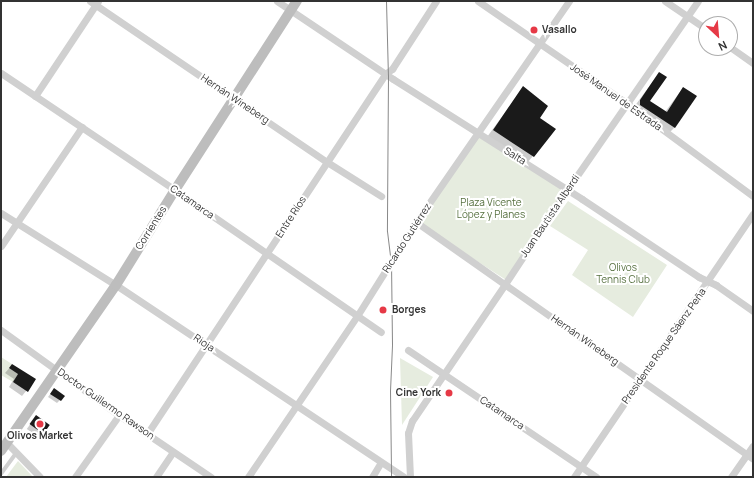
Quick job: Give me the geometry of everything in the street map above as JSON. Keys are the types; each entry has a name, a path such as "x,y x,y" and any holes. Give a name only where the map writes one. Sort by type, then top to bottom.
{"street":[{"name":"Salta","path":"277,1 385,74 567,190 699,277 709,281 753,311"},
{"name":"Corrientes","path":"4,447 116,285 175,190 297,1"},
{"name":"Entre Ríos","path":"147,434 385,74 392,69 436,1"},
{"name":"José Manuel de Estrada","path":"478,1 628,104 753,196"},
{"name":"Ricardo Gutiérrez","path":"248,477 357,316 416,222 540,45 569,1"},
{"path":"665,1 698,24"},
{"name":"Juan Bautista Alberdi","path":"410,477 408,434 412,420 567,190 698,1"},
{"path":"35,96 95,2"},
{"name":"Hernán Wineberg","path":"95,2 327,162 381,196"},
{"path":"738,53 753,63"},
{"name":"Catamarca","path":"1,73 175,190 381,332"},
{"path":"1,246 82,128"},
{"name":"Rioja","path":"1,213 116,285 404,477"},
{"name":"Presidente Roque Sáenz Peña","path":"574,477 709,281 753,214"},
{"name":"Hernán Wineberg","path":"416,222 750,457"},
{"name":"Doctor Guillermo Rawson","path":"1,330 118,415 211,477"},
{"name":"Catamarca","path":"408,350 596,477"},
{"path":"75,477 118,415"},
{"path":"731,477 750,457 753,446"},
{"path":"4,447 16,452 40,477"},
{"path":"156,477 174,452"},
{"path":"372,477 381,462"}],"lane":[{"path":"1,474 16,452"}],"green space":[{"name":"Plaza Vicente López y Planes","path":"478,133 567,191 508,281 419,224"},
{"name":"Olivos Tennis Club","path":"568,201 667,265 633,317 572,275 588,250 550,226"},
{"path":"1,357 12,364 9,368 18,374 13,382 1,375"},
{"path":"400,358 433,377 402,425"},
{"path":"18,461 33,477 6,477"}],"building":[{"path":"659,72 667,77 650,101 667,112 683,87 697,96 675,128 640,105 640,100"},
{"path":"523,86 548,106 540,118 556,129 534,157 493,130"},
{"path":"12,364 36,379 28,392 13,382 18,374 9,368"},
{"path":"54,388 65,396 61,401 50,394"},
{"name":"Olivos Market","path":"36,415 50,425 43,434 30,424"}],"tram line":[{"path":"386,1 388,75 387,231 391,262 392,345 390,390 391,477"}],"place":[{"name":"Vasallo","path":"534,30"},
{"name":"Borges","path":"383,310"},
{"name":"Cine York","path":"449,393"},
{"name":"Olivos Market","path":"40,424"}]}
